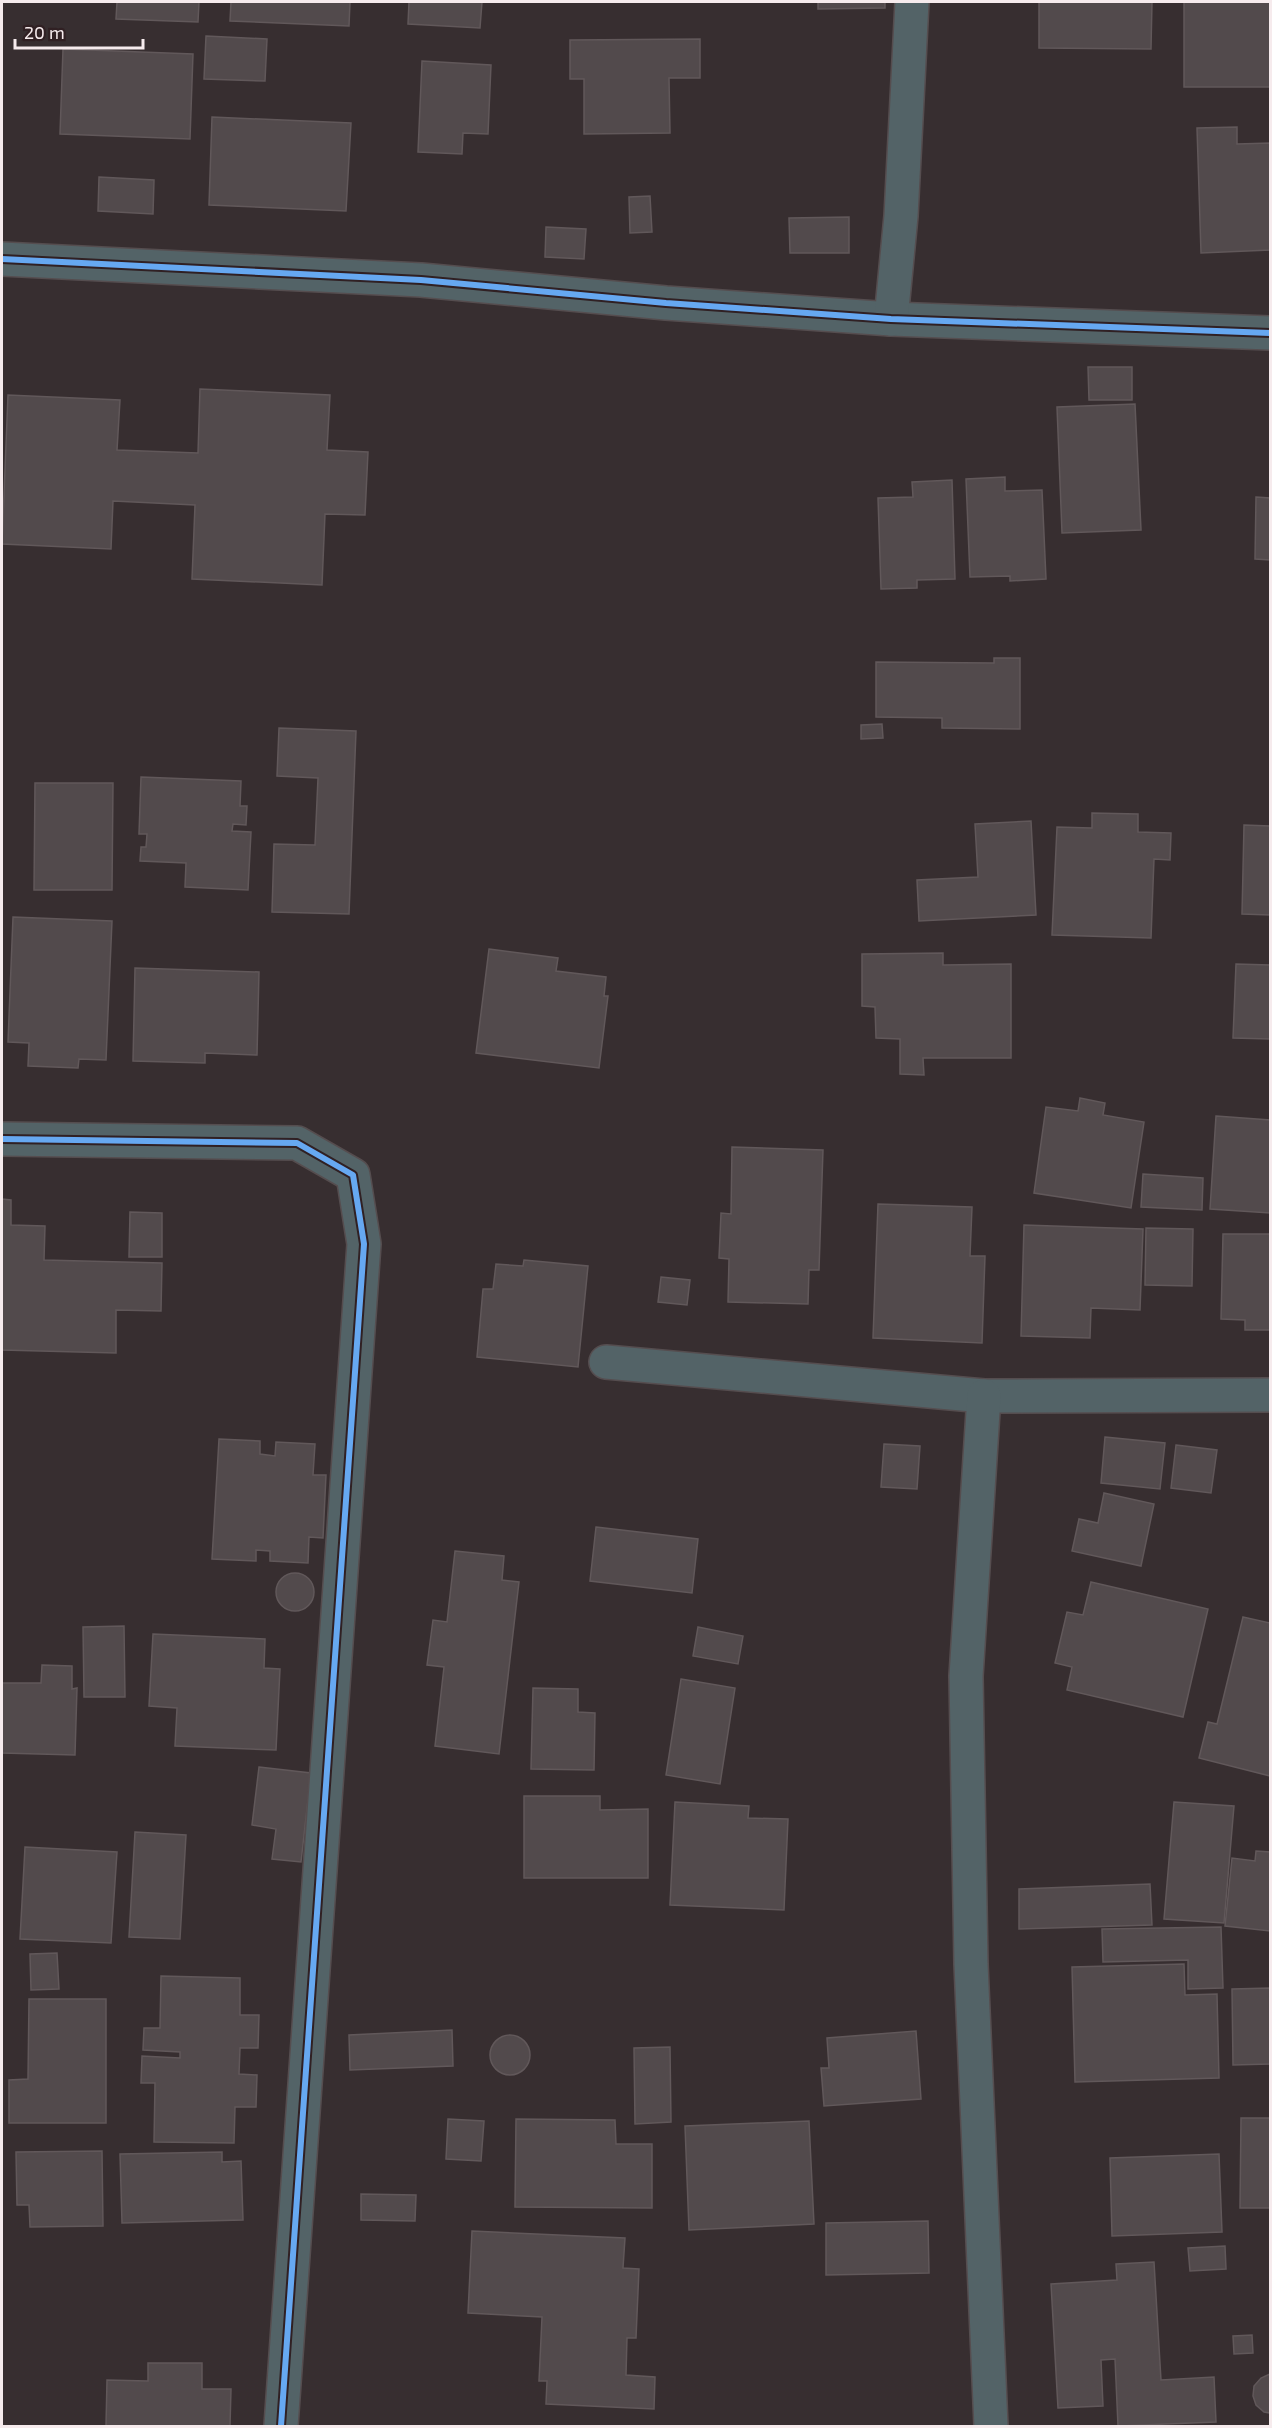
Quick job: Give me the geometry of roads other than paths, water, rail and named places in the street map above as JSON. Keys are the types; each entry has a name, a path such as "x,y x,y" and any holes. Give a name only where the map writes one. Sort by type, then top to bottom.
{"street":[{"path":"891,319 902,216 912,2"},
{"path":"2,260 422,280 666,303 891,319 1270,333"},
{"path":"2,1139 297,1143 353,1176 364,1244 281,2427"},
{"path":"606,1362 984,1396 1270,1395"},
{"path":"984,1396 966,1677 971,1964 991,2427"}]}
